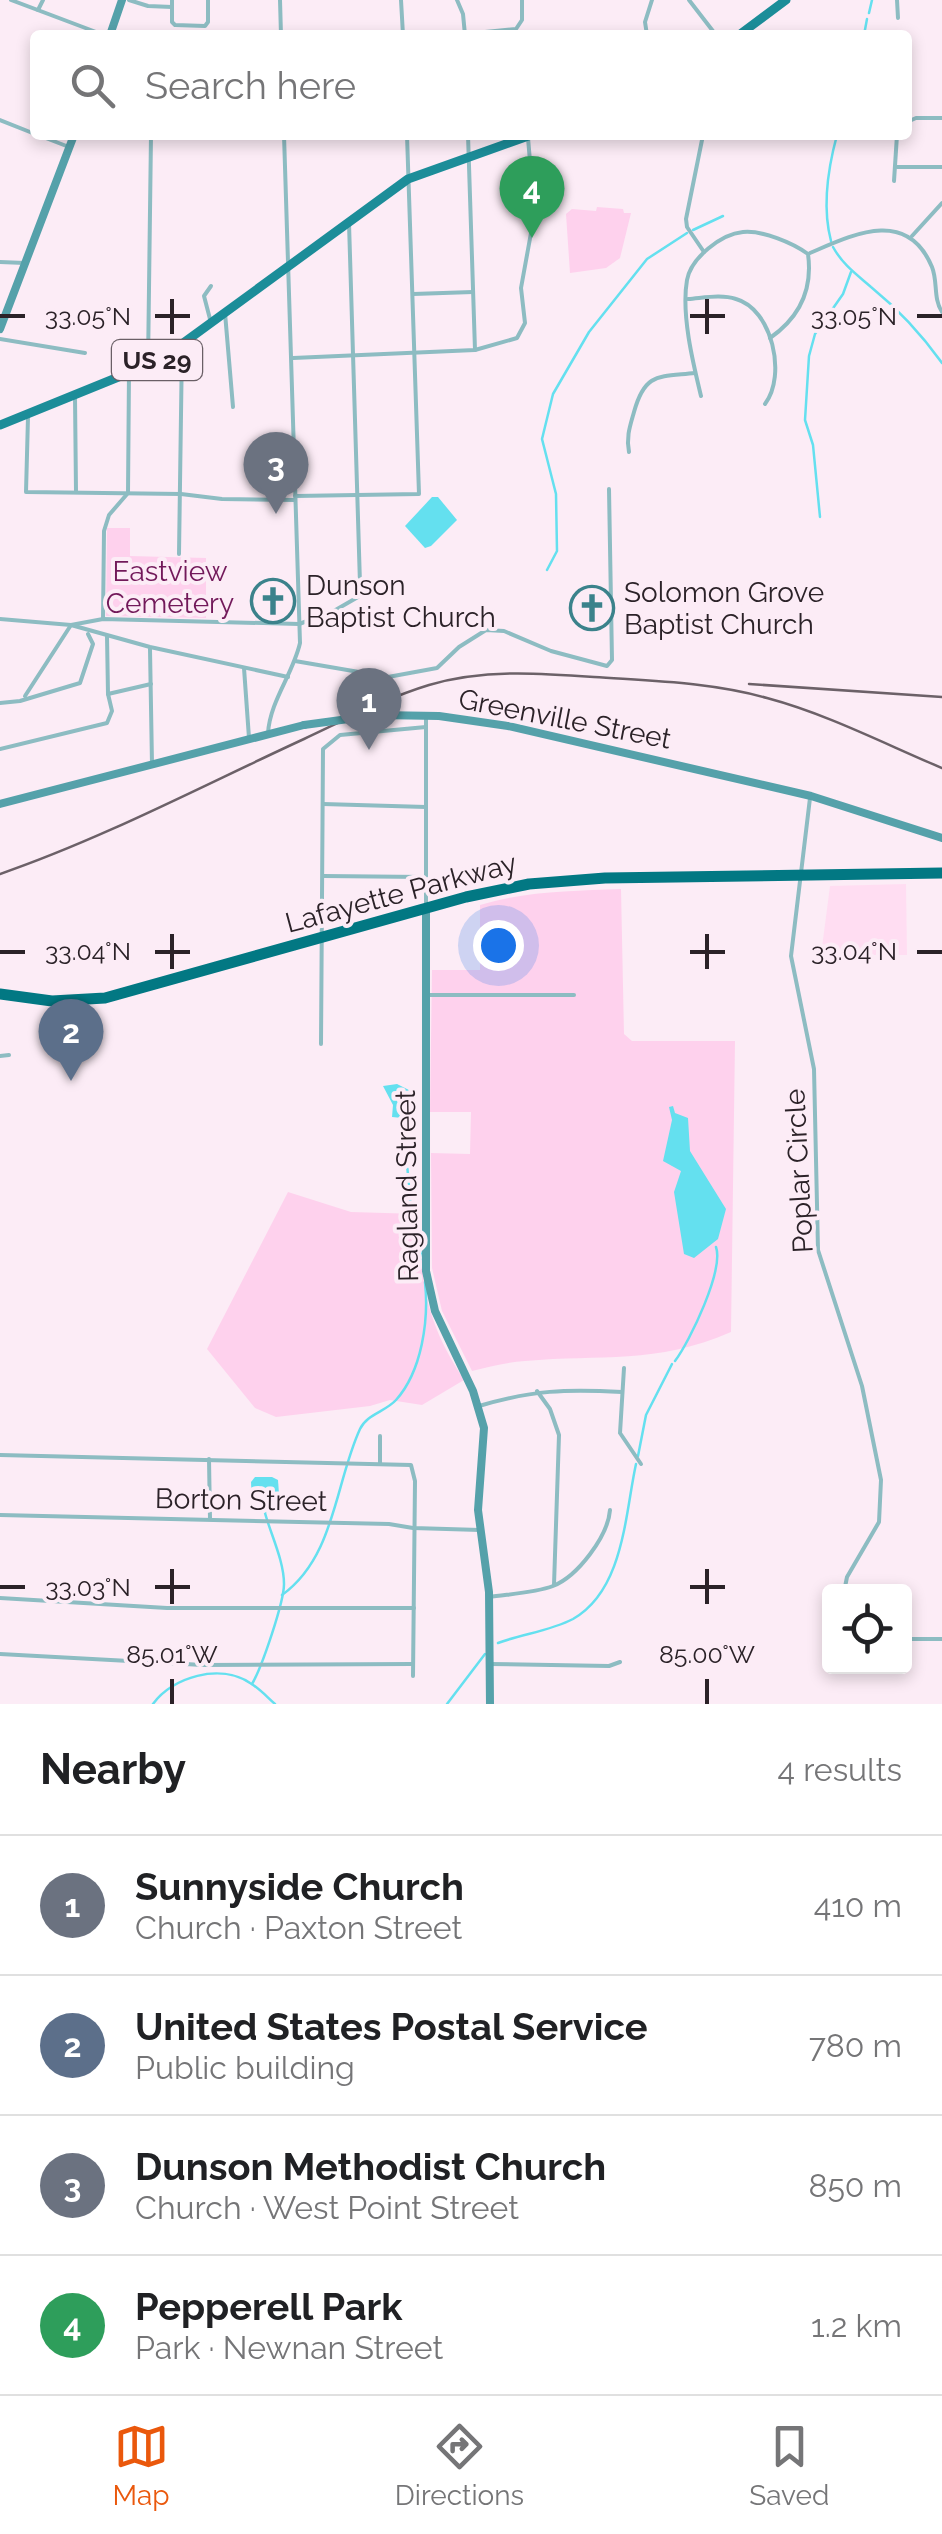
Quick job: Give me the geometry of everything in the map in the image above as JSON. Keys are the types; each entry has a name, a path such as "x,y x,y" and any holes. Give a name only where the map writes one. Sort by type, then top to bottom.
{"highway":[{"name":"Lafayette Parkway","path":"0,994 52,1002 105,998 485,892 546,882 942,873"}],"main road":[{"path":"746,30 786,0"},
{"name":"US 29","path":"0,424 148,365 182,345 408,179 518,140"}],"street":[{"path":"11,0 93,30"},
{"path":"38,10 43,0"},
{"path":"110,30 125,0 148,6 172,4 175,25 205,26 208,0"},
{"path":"280,0 281,30"},
{"path":"401,0 403,30"},
{"path":"457,0 464,30"},
{"path":"508,30 516,29 522,20 522,0"},
{"path":"646,30 652,0"},
{"path":"689,0 712,30"},
{"path":"897,0 898,18"},
{"path":"912,120 942,118"},
{"path":"0,120 30,132"},
{"path":"50,140 69,148"},
{"path":"0,330 72,140"},
{"path":"148,365 151,140"},
{"path":"268,733 271,715 296,661 300,642 284,140"},
{"path":"28,413 26,492 181,494 222,499 419,494 407,140"},
{"path":"468,140 475,350"},
{"path":"293,358 475,350 513,340 524,328 522,274 531,233 533,196 530,140"},
{"path":"702,140 686,218 704,252"},
{"path":"894,181 897,140"},
{"path":"896,167 942,167"},
{"path":"911,238 942,203"},
{"path":"0,620 71,624 103,619 299,624 358,597 349,221"},
{"path":"808,254 878,229 911,238 931,264 942,312"},
{"path":"700,396 688,300 690,272 704,252 737,232 748,231 808,254"},
{"path":"770,338 784,328 806,296 810,282 808,254"},
{"path":"0,262 25,263"},
{"path":"211,286 204,296 212,323"},
{"path":"412,294 473,292"},
{"path":"688,300 740,300 753,309 770,338 777,360 765,404"},
{"path":"225,313 233,407"},
{"path":"0,339 85,353"},
{"path":"179,554 182,345"},
{"path":"103,619 104,530 109,515 128,493 130,372"},
{"path":"629,452 626,439 643,386 653,378 696,372"},
{"path":"76,394 76,492"},
{"path":"296,661 388,677 437,668 458,647 486,630 504,631 607,666 612,660 608,489"},
{"path":"71,624 104,636 288,677"},
{"path":"24,698 71,624"},
{"path":"86,631 93,644"},
{"path":"0,703 80,682 93,644 104,636"},
{"path":"0,749 107,723 112,711 104,636"},
{"path":"150,647 152,764"},
{"path":"244,668 249,738"},
{"path":"108,694 151,684"},
{"name":"Greenville Street","path":"0,804 304,725 378,716 426,716 508,726 811,796 942,838"},
{"name":"Ragland Street","path":"426,716 426,1272 435,1312 479,1406 484,1428 480,1530 490,1597 490,1704"},
{"path":"321,1044 322,752 325,745 340,735 426,727"},
{"name":"Poplar Circle","path":"811,796 791,956 814,1069 818,1250 862,1386 880,1480 879,1522 846,1584"},
{"path":"323,804 426,807"},
{"path":"324,876 426,877"},
{"path":"427,995 574,994"},
{"path":"0,1056 8,1054"},
{"path":"624,1368 620,1433 640,1464"},
{"path":"479,1406 537,1391 622,1392"},
{"path":"537,1391 550,1409 559,1435 554,1586"},
{"path":"380,1436 380,1463"},
{"path":"0,1455 380,1463 414,1468 412,1676"},
{"path":"209,1459 210,1520"},
{"path":"490,1597 554,1586 568,1578 604,1529 610,1510"},
{"name":"Borton Street","path":"0,1514 480,1530"},
{"path":"0,1598 168,1608 414,1608"},
{"path":"912,1639 942,1640"},
{"path":"0,1654 202,1665 412,1664"},
{"path":"490,1664 609,1666 620,1662"}],"shaded area":[{"path":"906,884 907,955 821,955 830,886"}],"green space":[{"path":"597,207 631,213 620,258 606,268 570,273 566,214 572,209 596,211"},
{"name":"Eastview Cemetery","path":"107,528 130,528 130,556 206,558 206,618 106,616"},
{"path":"621,889 624,1034 632,1041 735,1041 731,1332 653,1354 518,1362 472,1371 442,1311 432,1268 431,1153 470,1154 471,1112 430,1112 432,970 480,970 480,905 532,894"},
{"path":"288,1192 351,1212 419,1214 421,1261 433,1320 464,1380 422,1405 390,1400 276,1417 255,1408 207,1349"}],"water":[{"path":"432,497 438,497 457,520 425,548 405,526"},
{"path":"397,1084 409,1090 416,1112 412,1119 392,1117 393,1105 383,1086"},
{"path":"673,1106 675,1113 688,1118 690,1151 726,1209 718,1239 694,1258 684,1254 674,1192 681,1171 663,1161 672,1120 669,1107"},
{"path":"255,1477 278,1480 280,1508 252,1503 251,1482"}],"waterway":[{"path":"869,13 872,0"},
{"path":"865,30 867,19"},
{"path":"831,241 827,188 836,140"},
{"path":"693,230 723,216"},
{"path":"547,570 557,551 556,494 542,439 553,394 589,332 647,259 687,233"},
{"path":"833,247 850,269 909,323 942,363"},
{"path":"820,517 813,445 805,420 809,356 815,334 843,294 851,272"},
{"path":"403,1120 411,1208 422,1259"},
{"path":"675,1361 710,1288 716,1247"},
{"path":"282,1595 300,1579 323,1540 360,1429 396,1400 412,1375 424,1328 425,1282"},
{"path":"638,1456 646,1415 672,1364"},
{"path":"498,1643 573,1619 603,1590 620,1549 636,1464"},
{"path":"252,1684 272,1634 284,1584 280,1557 265,1513 267,1504"},
{"path":"447,1704 485,1654"},
{"path":"153,1704 184,1680 211,1674 238,1677 257,1687 275,1704"}],"railway":[{"path":"0,874 116,828 381,703 429,685 470,676 553,674 681,683 746,693 812,712 942,768"},
{"path":"749,684 942,697"}],"place":[{"name":"Pepperell Park","path":"532,238"},
{"name":"Dunson Methodist Church","path":"276,514"},
{"name":"Dunson Baptist Church","path":"273,601"},
{"name":"Solomon Grove Baptist Church","path":"592,608"},
{"name":"Sunnyside Church","path":"369,750"},
{"name":"United States Postal Service","path":"71,1081"}]}
